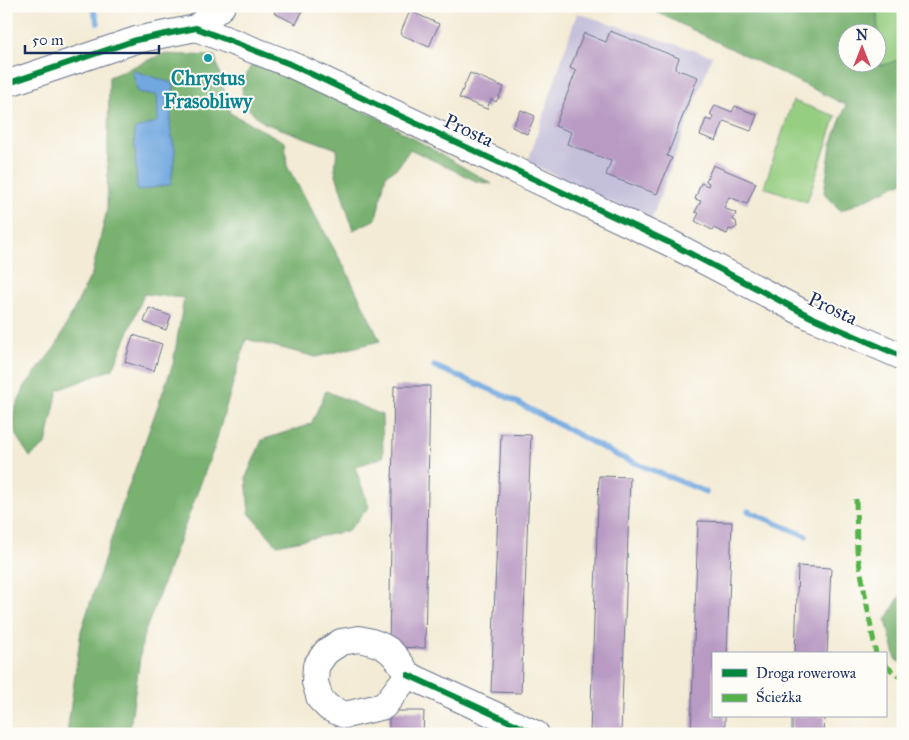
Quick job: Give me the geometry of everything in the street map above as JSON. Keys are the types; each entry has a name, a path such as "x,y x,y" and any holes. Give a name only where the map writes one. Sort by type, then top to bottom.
{"street":[{"path":"6,84 136,40 196,28 222,6"},
{"name":"Prosta","path":"196,28 261,51 316,76 670,244 811,317 903,357"},
{"path":"408,675 536,734"}],"shaded area":[{"path":"577,13 712,56 651,221 528,162"}],"green space":[{"path":"644,6 876,6 877,22 836,22 836,72 886,72 886,64 903,58 903,182 841,211 824,193 831,145 846,105"},
{"path":"876,6 903,6 903,58 886,65 886,22 877,22"},
{"path":"163,54 215,56 230,113 285,142 287,166 346,270 380,341 316,357 246,339 214,448 143,637 129,734 67,734 81,631 125,497 173,364 184,298 144,294 113,369 58,390 46,444 30,457 15,434 14,411 25,386 56,346 92,273 107,210 109,77"},
{"path":"253,62 375,116 492,184 476,181 410,149 398,167 386,175 376,219 353,230 335,171 337,149 264,123 243,104 242,84"},
{"path":"793,101 836,116 807,202 764,187"},
{"path":"326,391 382,415 383,457 355,467 369,507 348,531 277,545 249,513 246,477 262,440 311,424"},
{"path":"903,591 903,664 896,660 886,620"}],"water":[{"path":"132,70 174,84 170,127 175,150 171,184 137,191 134,130 158,121 157,95 138,92"}],"building":[{"path":"278,6 305,6 296,24 274,13"},
{"path":"410,11 439,24 429,47 400,34"},
{"path":"610,31 679,58 675,69 698,77 667,156 672,158 657,194 606,175 611,161 567,144 571,132 555,126 576,71 570,68 584,33 606,42"},
{"path":"470,73 504,87 496,102 491,99 487,109 459,98"},
{"path":"715,105 732,112 735,106 757,115 751,131 724,121 716,141 700,135 706,119 712,121 713,117 710,115"},
{"path":"521,110 535,116 527,134 512,127"},
{"path":"713,165 756,183 747,204 729,197 724,208 736,213 733,220 736,221 737,227 732,230 729,229 727,234 713,228 712,230 695,221 699,213 695,212 701,201 695,199 701,183 708,186 709,183 706,181"},
{"path":"149,308 171,316 166,330 144,322"},
{"path":"133,335 162,344 154,371 125,362"},
{"path":"394,386 430,386 425,648 389,647"},
{"path":"501,434 531,435 521,693 491,692"},
{"path":"599,476 630,477 621,734 590,734"},
{"path":"698,521 732,522 727,652 712,652 712,718 725,718 725,734 691,734"},
{"path":"798,566 831,568 827,652 795,652"},
{"path":"389,711 424,711 423,734 389,734"},
{"path":"792,718 825,718 824,734 792,734"}],"waterway":[{"path":"92,6 98,23"},
{"path":"434,366 503,395 618,456 706,492"},
{"path":"748,511 806,536"}],"marked path":[{"path":"856,499 857,551 876,652"},
{"path":"886,666 903,680"}],"cycle path":[{"path":"6,84 136,40 196,28 290,64 670,243 811,317 903,357"},
{"path":"408,675 536,734"}],"place":[{"name":"Chrystus Frasobliwy","path":"208,58"}]}
